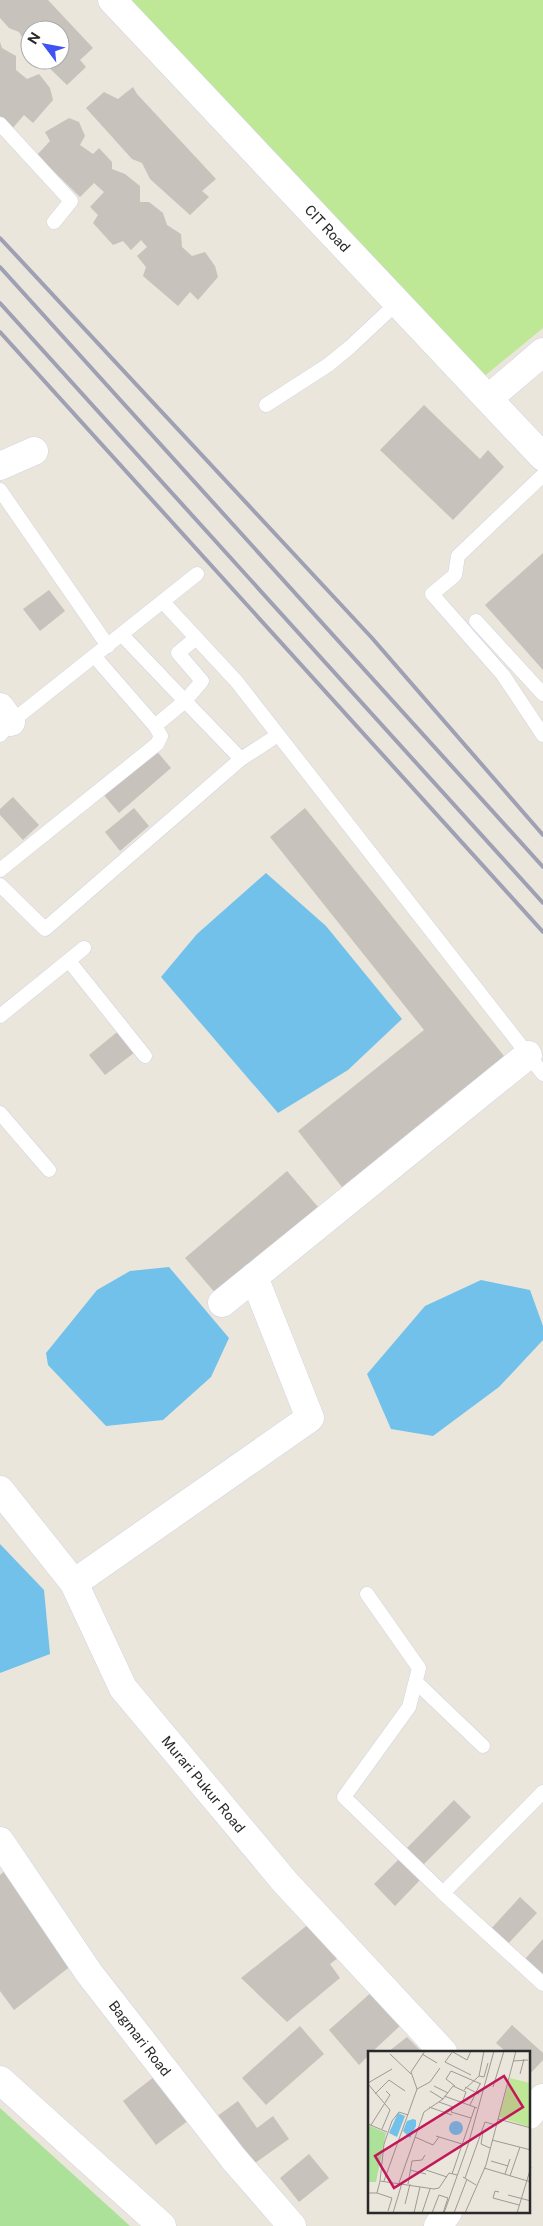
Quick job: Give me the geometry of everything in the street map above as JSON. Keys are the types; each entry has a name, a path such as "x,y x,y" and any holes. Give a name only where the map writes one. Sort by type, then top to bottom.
{"street":[{"name":"CIT Road","path":"112,0 543,458"},
{"path":"488,399 543,352"},
{"path":"0,466 34,451"},
{"path":"222,1304 254,1277 535,1064"},
{"path":"74,1583 310,1418 254,1277"},
{"name":"Murari Pukur Road","path":"0,1490 74,1583 123,1688 285,1882 442,2051"},
{"name":"Bagmari Road","path":"0,1841 90,1974 233,2158 292,2226"},
{"path":"0,2080 162,2226"},
{"path":"438,2226 447,2214"}],"lane":[{"path":"0,124 71,201 54,222"},
{"path":"266,405 328,365 397,303"},
{"path":"543,475 458,556 455,574 432,594 503,676 543,735"},
{"path":"0,490 108,646"},
{"path":"4,721 95,657 197,574"},
{"path":"163,602 237,682 535,1064"},
{"path":"476,621 543,694"},
{"path":"122,634 241,759"},
{"path":"155,726 185,701 202,681 178,653 196,638"},
{"path":"0,870 157,744 161,736 155,726 95,657"},
{"path":"0,885 45,929 241,759 278,735"},
{"path":"0,1016 84,948"},
{"path":"69,961 145,1056"},
{"path":"0,1113 48,1170"},
{"path":"366,1594 419,1668 409,1707 344,1797 443,1893 543,1984"},
{"path":"416,1682 483,1746"},
{"path":"443,1893 543,1792"}],"green space":[{"path":"128,0 543,0 543,328 482,378"},
{"path":"0,2108 130,2226 0,2226"}],"water":[{"path":"266,873 326,926 402,1019 348,1070 278,1113 161,977 197,934"},
{"path":"169,1267 229,1338 211,1377 163,1420 106,1426 48,1365 46,1353 97,1290 130,1271"},
{"path":"481,1280 530,1290 543,1326 543,1340 499,1387 433,1436 391,1429 367,1374 425,1306"},
{"path":"0,1544 44,1590 50,1654 0,1673"}],"building":[{"path":"0,0 48,0 67,20 20,20 20,34 9,28 0,18"},
{"path":"70,23 93,48 80,60 86,67 67,85 51,70 70,70"},
{"path":"0,42 2,48 16,56 16,70 27,79 39,74 50,88 53,100 33,123 24,115 12,129 0,118"},
{"path":"133,87 137,94 216,179 202,191 209,197 190,215 150,179 142,163 132,159 86,108 104,92 118,99"},
{"path":"69,118 79,122 85,136 80,145 93,154 99,148 112,162 112,169 125,174 140,186 140,202 149,202 163,213 167,225 181,234 182,247 192,256 205,252 215,266 218,277 198,300 190,292 178,306 143,276 146,267 137,256 147,247 141,240 131,250 123,241 113,245 93,223 98,215 90,207 104,192 94,183 80,197 37,155 50,141 45,132"},
{"path":"424,405 480,459 488,450 504,467 453,520 380,450"},
{"path":"543,553 543,670 485,605"},
{"path":"49,590 65,611 40,631 23,609"},
{"path":"154,748 171,768 119,813 103,794"},
{"path":"13,797 39,825 23,840 0,815 0,809"},
{"path":"134,808 149,826 120,851 105,832"},
{"path":"305,808 504,1056 342,1187 298,1131 424,1030 270,837"},
{"path":"122,1028 139,1049 105,1075 89,1055"},
{"path":"287,1171 319,1208 217,1295 185,1258"},
{"path":"454,1800 471,1817 422,1866 405,1850"},
{"path":"401,1857 422,1878 395,1906 374,1884"},
{"path":"6,1870 76,1962 14,2010 0,1991 0,1875"},
{"path":"520,1897 537,1913 506,1946 489,1931"},
{"path":"310,1923 343,1954 330,1964 340,1978 287,2022 241,1978"},
{"path":"543,1939 543,1976 525,1959"},
{"path":"374,1990 402,2024 373,2051 368,2051 368,2056 359,2065 329,2030"},
{"path":"512,2025 543,2053 543,2060 530,2074 530,2051 505,2051 496,2043"},
{"path":"300,2026 324,2054 266,2105 242,2078"},
{"path":"407,2037 421,2051 389,2051"},
{"path":"159,2073 193,2117 156,2145 123,2101"},
{"path":"238,2101 257,2128 273,2116 289,2139 251,2166 216,2117"},
{"path":"309,2154 329,2178 299,2202 280,2178"}],"railway":[{"path":"0,238 372,638 543,835"},
{"path":"0,267 543,867"},
{"path":"0,303 543,903"},
{"path":"0,332 543,932"}]}
